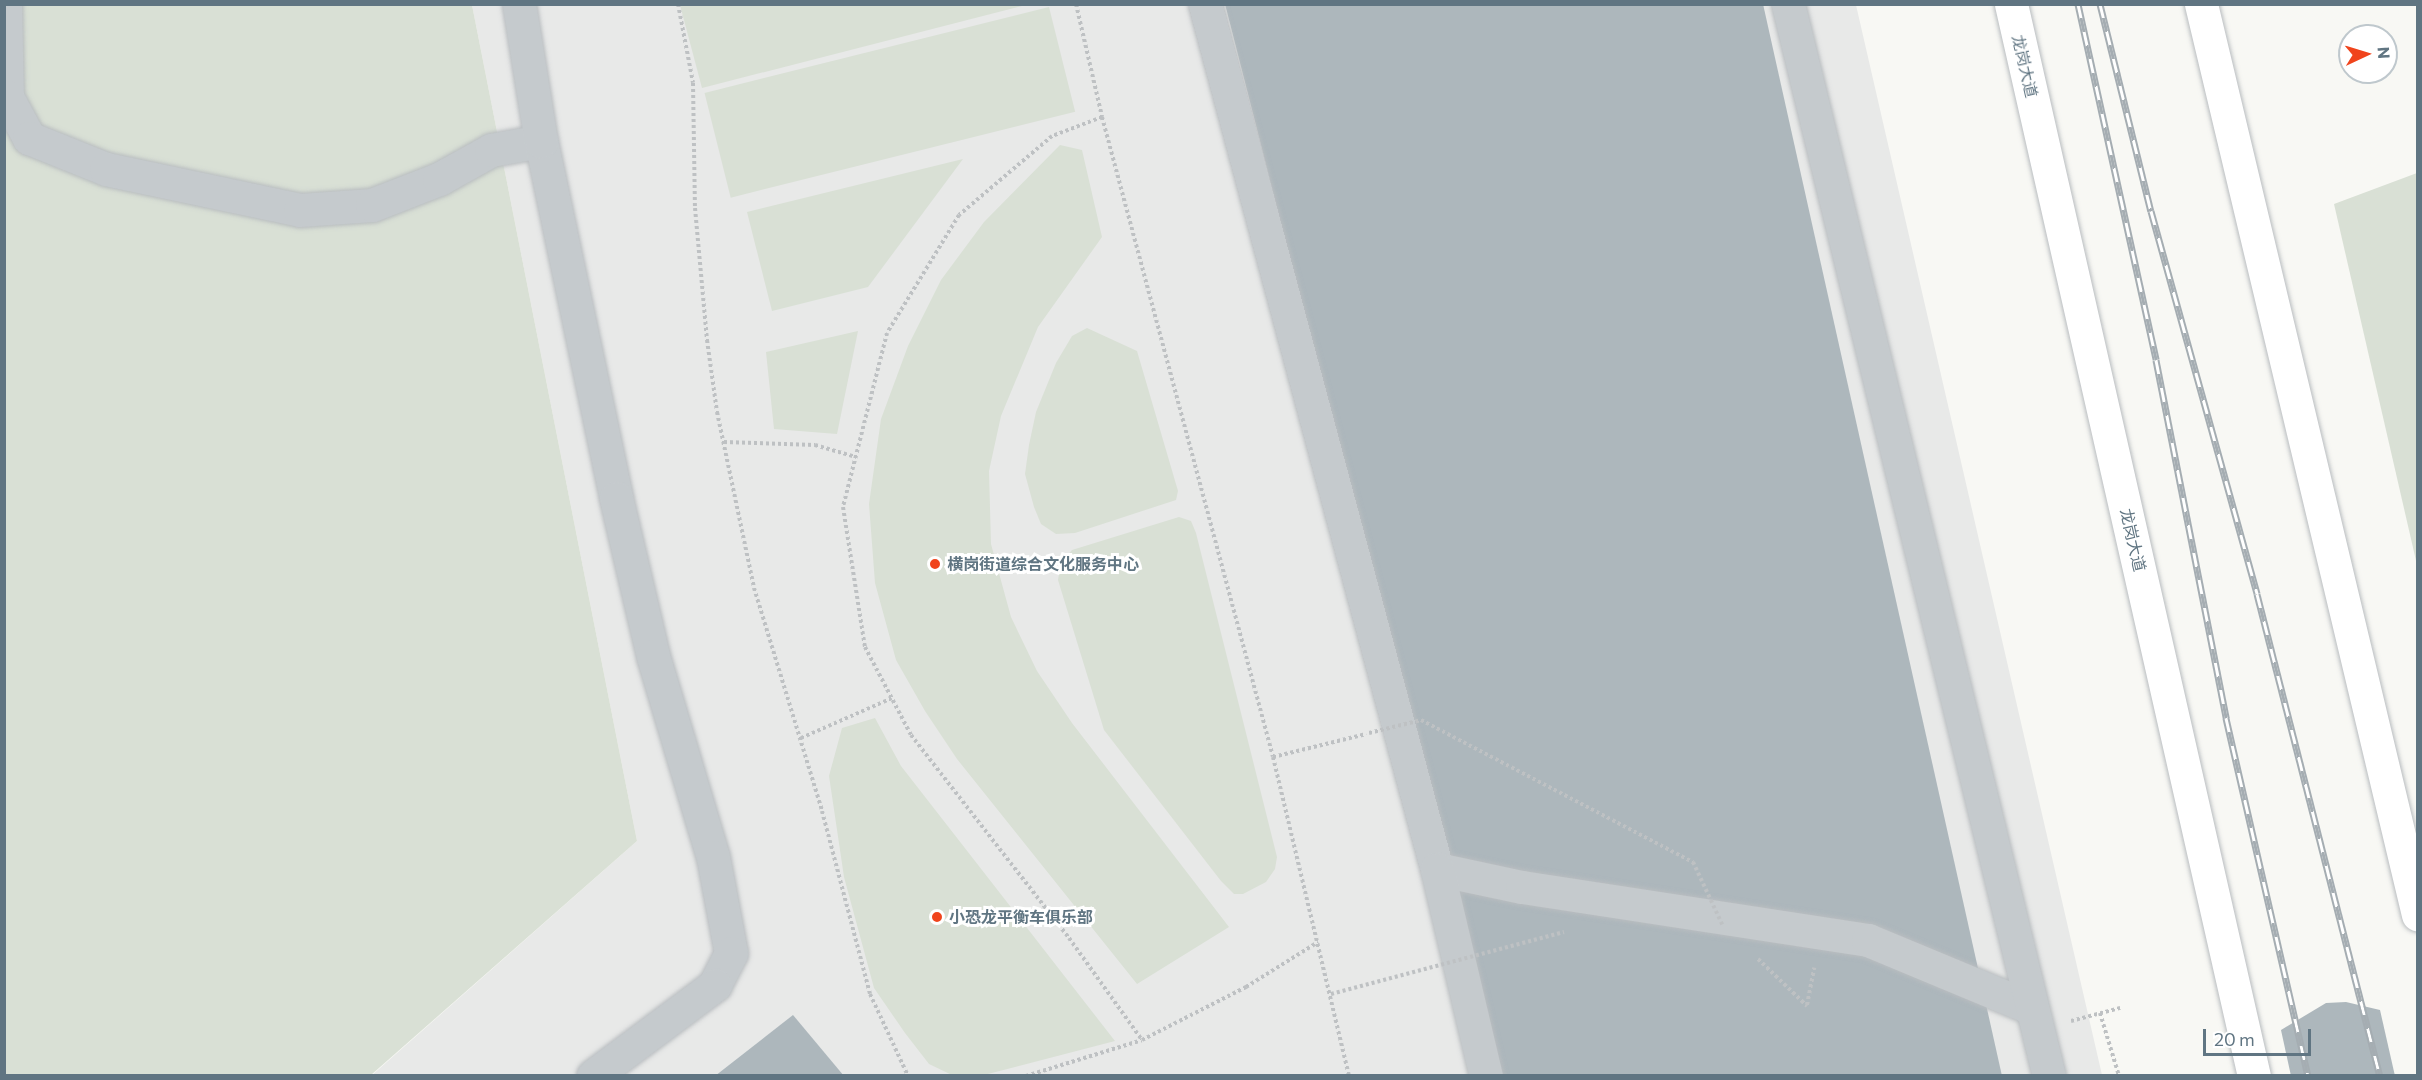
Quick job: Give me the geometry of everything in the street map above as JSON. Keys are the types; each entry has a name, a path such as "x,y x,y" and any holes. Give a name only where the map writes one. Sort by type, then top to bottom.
{"highway":[{"name":"龙岗大道","path":"2011,4 2254,1076"},
{"path":"2201,4 2418,915"}],"street":[{"path":"5,4 7,97 29,138 105,169 231,197 312,209 372,205 438,179 490,150 541,141"},
{"path":"519,4 541,141 616,498 653,656 713,857 730,953 715,985 592,1076"},
{"path":"1205,4 1437,869 1486,1076"},
{"path":"1788,4 2049,1076"},
{"path":"1437,869 1522,887 1868,940 2034,1018"}],"path":[{"path":"678,4 693,83 701,276 724,442 754,588 801,738 870,994 908,1076"},
{"path":"1076,4 1102,117 1273,757 1349,1076"},
{"path":"1102,117 1052,136 959,215 887,333 843,507 865,647 910,735 1069,938 1142,1040"},
{"path":"724,442 815,445 856,457"},
{"path":"801,738 892,698"},
{"path":"1273,757 1421,720 1693,862 1723,926 1731,933"},
{"path":"1330,994 1564,932"},
{"path":"1026,1076 1142,1040 1246,987 1318,942"},
{"path":"1757,957 1807,1005"},
{"path":"2034,1018 2100,1013 2120,1008"},
{"path":"2100,1013 2118,1076"}],"shaded area":[{"path":"680,4 1026,5 702,88"},
{"path":"5,5 472,5 637,841 371,1075 5,1076"},
{"path":"472,5 1856,5 2102,1075 371,1076 637,841"},
{"path":"1049,7 1075,112 731,198 705,93"},
{"name":"横岗街道综合文化服务中心","path":"1060,145 1082,150 1102,237 1038,327 1001,416 989,471 991,544 1011,617 1037,671 1072,723 1229,927 1137,984 957,759 925,711 896,660 875,583 869,504 881,419 908,346 941,280 984,222"},
{"path":"963,159 868,287 772,311 747,212"},
{"path":"2417,173 2417,565 2334,204"},
{"name":"横岗街道综合文化服务中心","path":"1087,328 1137,351 1178,491 1176,500 1075,533 1056,534 1041,524 1034,507 1025,474 1029,445 1036,412 1056,363 1072,336"},
{"path":"858,331 837,434 774,429 766,352"},
{"name":"横岗街道综合文化服务中心","path":"1179,517 1191,521 1196,533 1277,857 1275,869 1266,882 1243,894 1234,894 1221,881 1104,730 1058,580 1061,563 1072,550"},
{"name":"小恐龙平衡车俱乐部","path":"875,718 901,766 1115,1041 984,1075 954,1076 929,1064 905,1033 874,988 844,877 829,776 842,728"}],"building":[{"path":"1225,4 1763,4 2002,1076 1499,1076"},
{"path":"2346,1002 2380,1010 2395,1076 2291,1076 2281,1030 2326,1003"},
{"path":"793,1015 844,1076 715,1076"}],"railway":[{"path":"2078,4 2156,360 2226,718 2308,1076"},
{"path":"2100,4 2151,211 2257,594 2380,1076"}],"place":[{"name":"横岗街道综合文化服务中心","path":"935,564"},
{"name":"小恐龙平衡车俱乐部","path":"937,917"}]}
